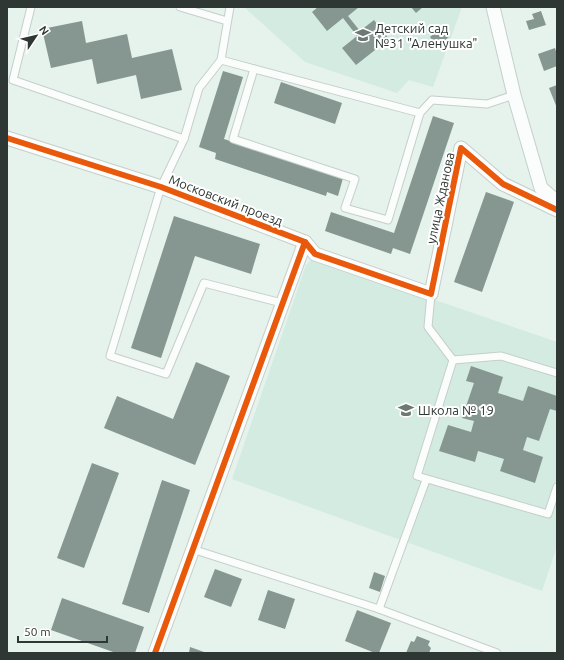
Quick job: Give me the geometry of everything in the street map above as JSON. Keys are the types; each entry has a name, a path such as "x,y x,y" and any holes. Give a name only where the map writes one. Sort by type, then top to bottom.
{"street":[{"path":"493,7 514,95 541,188 557,202"},
{"name":"Московский проезд","path":"7,138 161,187 305,242 315,254 431,294"},
{"name":"улица Жданова","path":"431,294 461,148 503,184 557,210"},
{"path":"155,653 305,242"}],"lane":[{"path":"31,7 13,80 184,139"},
{"path":"180,7 227,21"},
{"path":"230,7 221,60 199,88 184,139 161,187 110,356 166,374 204,283 282,303"},
{"path":"221,60 420,113"},
{"path":"254,69 233,139 355,179 345,208 388,220 420,113 432,100 487,104 514,95"},
{"path":"431,294 428,327 453,360"},
{"path":"453,360 501,356 557,373"},
{"path":"453,360 416,476 548,514 557,487"},
{"path":"379,609 426,480"},
{"path":"192,549 379,609 497,653"}],"shaded area":[{"name":"Детский сад №31 \"Аленушка\"","path":"244,7 462,7 433,87 409,80 397,93 305,62"},
{"name":"Школа № 19","path":"313,258 557,342 557,546 542,591 232,479 306,265"}],"building":[{"name":"Детский сад №31 \"Аленушка\"","path":"318,7 359,7 348,16 360,31 374,20 389,39 356,65 342,48 357,36 343,18 327,31 312,12"},
{"path":"411,7 423,7 416,13"},
{"path":"541,11 546,25 529,30 526,21 534,19 532,14"},
{"path":"82,21 86,43 127,34 132,58 172,49 182,90 141,99 136,75 97,84 92,59 51,68 42,29"},
{"path":"442,27 450,36 437,47 430,37"},
{"path":"555,48 557,55 557,66 544,71 538,54"},
{"path":"223,71 243,77 224,139 343,178 338,196 327,192 326,196 215,159 216,153 199,147"},
{"path":"281,82 342,103 335,124 274,103"},
{"path":"557,85 557,108 549,88"},
{"path":"433,116 454,123 410,254 393,248 391,254 325,231 331,212 394,233"},
{"path":"486,192 514,202 482,292 454,282"},
{"path":"174,216 260,244 251,274 195,256 161,358 131,348"},
{"path":"196,362 230,376 195,465 104,428 117,396 173,419"},
{"name":"Школа № 19","path":"471,366 503,377 498,393 523,401 528,386 557,396 557,411 550,409 539,441 527,437 523,450 543,457 535,483 500,471 504,459 478,451 475,462 439,451 448,425 471,432 474,421 462,418 474,383 466,381"},
{"path":"92,463 119,473 84,568 57,558"},
{"path":"162,480 190,490 149,613 122,604"},
{"path":"215,569 242,579 231,607 204,597"},
{"path":"374,572 385,576 380,592 369,588"},
{"path":"268,590 295,599 285,629 258,620"},
{"path":"62,598 144,627 135,653 116,653 51,630"},
{"path":"357,610 391,623 379,653 375,653 345,641"},
{"path":"417,636 430,641 428,645 431,648 429,653 406,653 411,641 414,642"},
{"path":"190,647 207,653 189,653"}],"cycle path":[{"path":"7,138 161,187 305,242 315,254 431,294 461,148 503,184 557,210"},
{"path":"155,653 305,242"}],"place":[{"name":"Детский сад №31 \"Аленушка\"","path":"363,35"},
{"name":"Школа № 19","path":"406,410"}]}
